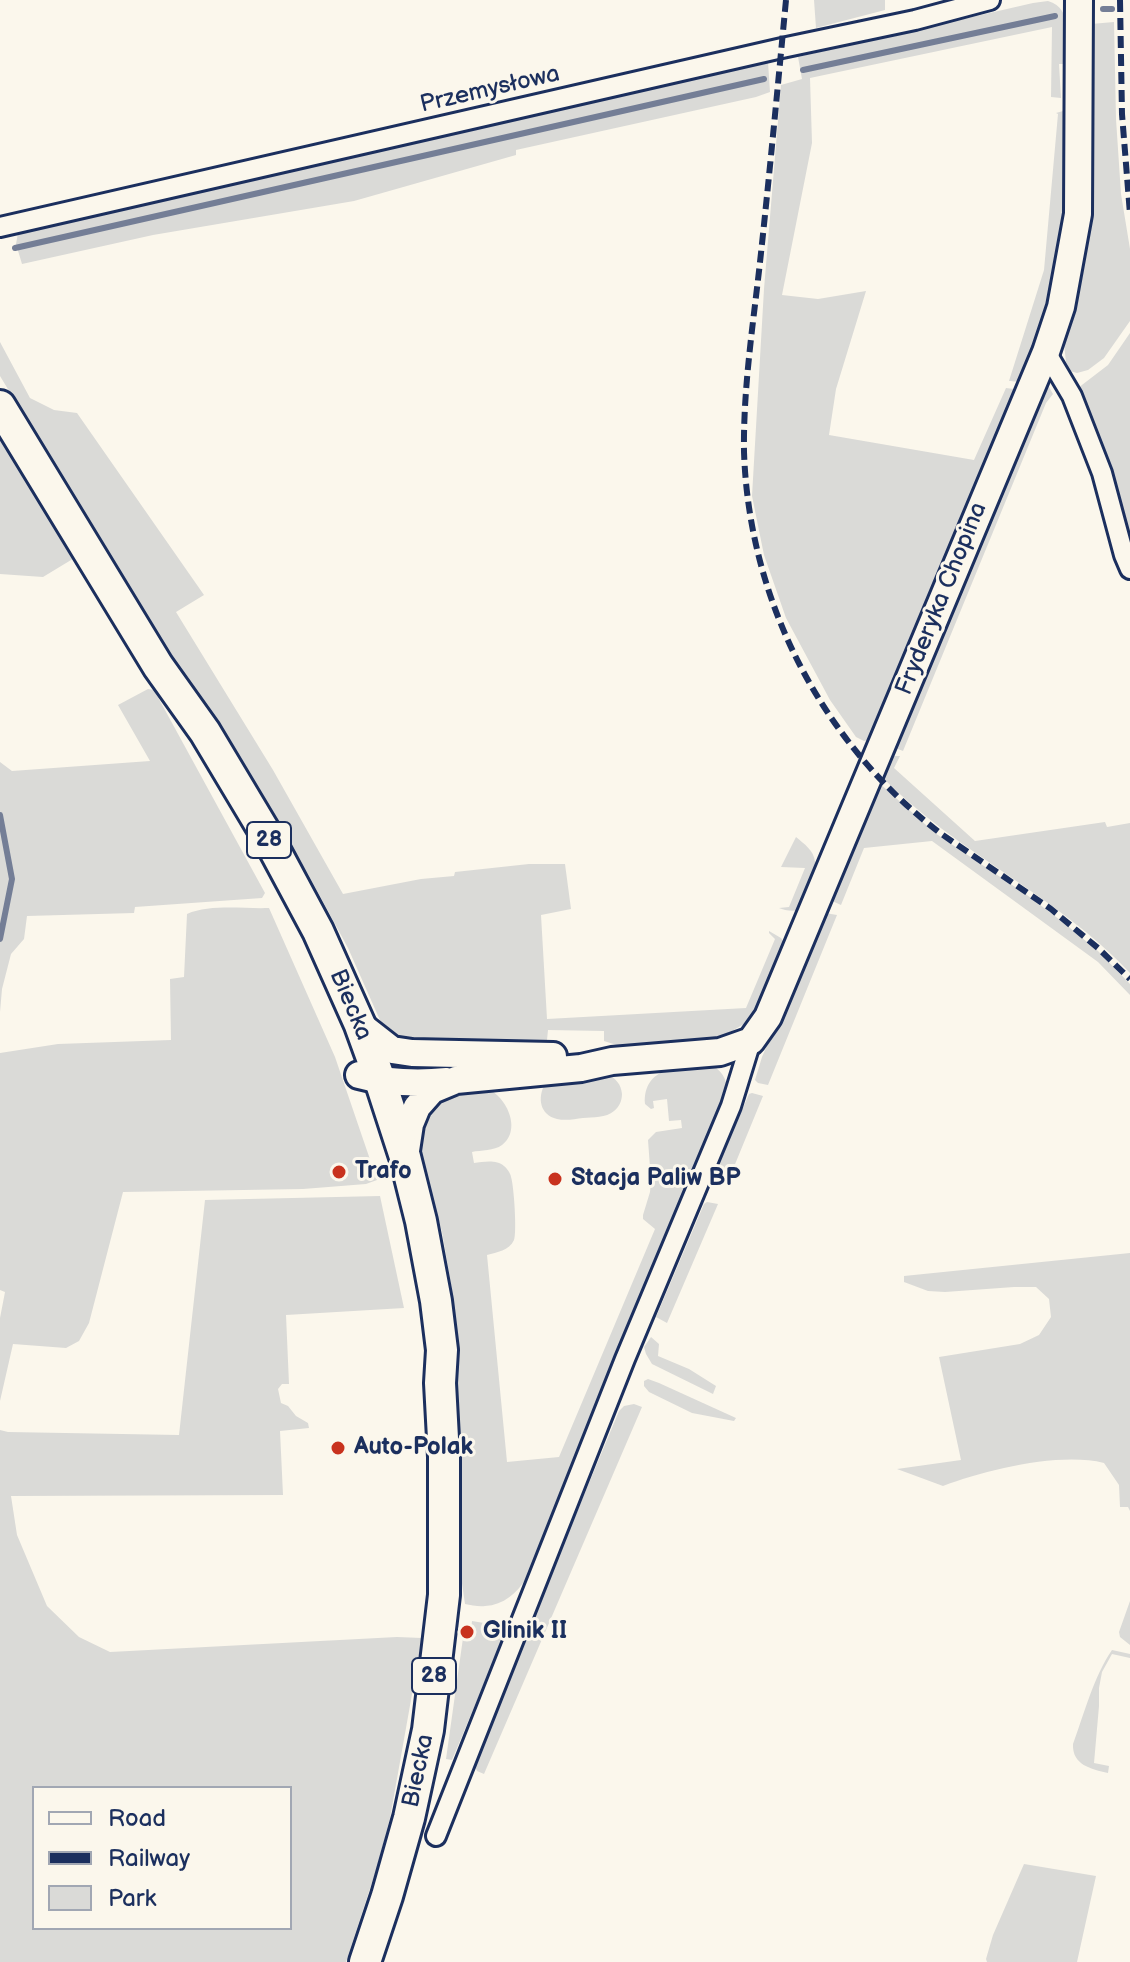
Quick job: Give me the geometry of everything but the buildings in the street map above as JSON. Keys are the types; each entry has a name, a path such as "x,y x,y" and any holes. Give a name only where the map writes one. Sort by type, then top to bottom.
{"main road":[{"name":"Biecka","path":"0,406 158,666 205,732 266,834 318,931 360,1025 369,1086 421,1298 430,1353 440,1383"},
{"name":"Biecka","path":"158,666 310,954 369,1086 405,1157 436,1301 442,1350 444,1595 430,1715 409,1818 365,1962"}],"street":[{"name":"Przemysłowa","path":"0,227 915,20 990,0"},
{"name":"Fryderyka Chopina","path":"751,1041 768,1017 809,923 1046,352 1061,307 1078,214 1079,0"},
{"path":"1046,352 1072,396 1102,473 1130,569"},
{"path":"360,1025 392,1050 412,1053 580,1057 612,1061"},
{"path":"369,1086 581,1068 612,1061 720,1052 751,1041"},
{"path":"436,1836 625,1359 731,1106 751,1041"},
{"path":"369,1086 398,1058 412,1053"},
{"path":"405,1157 410,1124 417,1107 432,1090 456,1080"}],"green space":[{"path":"814,0 885,0 885,10 816,28"},
{"path":"1048,1 1062,11 1065,18 1064,64 1059,64 1061,98 1051,97 1052,27 810,78 812,143 782,295 818,299 866,291 836,389 829,435 974,460 1006,388 1014,389 1016,394 873,739 864,741 856,737 830,700 786,618 764,555 752,496 764,289 781,85 802,79 798,57"},
{"path":"1114,22 1121,194 1130,249 1130,321 1104,358 1088,370 1077,373 1070,371 1064,344 1082,279 1088,238 1091,24"},
{"path":"768,62 770,92 756,97 516,150 516,155 354,201 153,235 22,264 16,244 18,233 27,228"},
{"path":"1063,111 1067,116 1066,183 1059,271 1026,371 1020,380 1009,381 1044,270 1056,113"},
{"path":"1130,333 1130,541 1092,417 1078,388 1108,365"},
{"path":"0,342 30,398 54,410 77,413 204,595 176,612 273,770 343,894 454,876 455,872 529,864 565,864 571,909 541,915 547,1019 746,1008 775,939 769,931 785,944 757,1012 749,1021 719,1037 626,1048 604,1041 604,1031 548,1030 547,1040 537,1046 402,1040 383,1027 348,948 308,874 246,770 172,660 0,376"},
{"path":"1049,387 1053,394 1046,403 903,751 898,749 894,744 1043,389"},
{"path":"0,432 76,557 43,577 0,574"},
{"path":"148,689 154,690 265,893 262,898 135,907 134,913 27,916 24,939 11,954 0,1012 0,762 12,771 150,761 118,705"},
{"path":"888,756 900,756 894,768 975,841 1105,822 1107,827 1130,823 1130,973 1070,920 910,803 881,776"},
{"path":"877,781 935,833 1027,895 1098,951 1130,984 1130,995 1098,962 932,841 864,848 841,905 830,900"},
{"path":"796,837 811,851 815,867 805,903 798,910 791,911 779,908 789,907 805,868 781,867"},
{"path":"216,908 269,908 335,1057 377,1180 366,1184 303,1189 123,1192 89,1323 79,1341 66,1348 13,1344 0,1401 0,1318 5,1292 0,1290 0,1053 58,1044 171,1040 170,979 184,977 187,914"},
{"path":"825,913 837,915 768,1085 758,1083 755,1080 762,1057"},
{"path":"708,1063 723,1075 727,1093 550,1530 519,1589 498,1603 485,1606 465,1604 459,1563 459,1462 452,1290 442,1232 418,1142 419,1122 438,1096 477,1087 497,1095 508,1111 511,1130 502,1145 472,1152 474,1163 493,1162 505,1167 511,1176 513,1190 514,1240 506,1249 487,1255 507,1462 559,1457 655,1229 643,1219 651,1181 648,1140 656,1132 682,1128 681,1120 669,1121 667,1099 653,1101 654,1108 651,1109 645,1104 646,1091 650,1082 665,1071"},
{"path":"608,1074 618,1082 622,1094 619,1106 611,1113 564,1120 551,1117 544,1110 541,1100 545,1084"},
{"path":"752,1093 763,1096 731,1174 723,1173 717,1167"},
{"path":"380,1196 404,1308 286,1315 289,1384 282,1384 278,1389 281,1403 308,1423 309,1428 280,1431 283,1495 11,1496 17,1535 47,1606 79,1637 110,1652 422,1638 390,1818 346,1962 0,1962 0,1430 179,1435 205,1200"},
{"path":"707,1202 718,1204 667,1323 656,1317"},
{"path":"1130,1253 1130,1511 1128,1507 1120,1507 1119,1485 1104,1463 1066,1460 1023,1464 943,1486 897,1469 961,1460 939,1357 1020,1344 1039,1335 1051,1317 1049,1299 1036,1287 928,1291 904,1282 904,1276"},
{"path":"651,1337 659,1344 658,1356 689,1369 716,1386 713,1394 652,1364 644,1347"},
{"path":"648,1379 736,1418 734,1421 692,1413 649,1392 644,1386 644,1381"},
{"path":"634,1404 642,1407 484,1774 477,1771 474,1764 477,1752 619,1411 624,1406"},
{"path":"1130,1601 1130,1645 1120,1637 1119,1632"},
{"path":"472,1621 502,1626 503,1638 452,1760 446,1759 463,1638 470,1638"},
{"path":"1112,1650 1130,1654 1130,1658 1112,1654 1102,1672 1094,1763 1109,1766 1108,1773 1089,1768 1079,1761 1073,1744 1095,1683"},
{"path":"1024,1864 1096,1876 1077,1962 987,1962 993,1935"}],"waterway":[{"path":"1103,9 1112,9"},
{"path":"803,70 1055,16"},
{"path":"15,248 764,79"},
{"path":"0,815 12,879 0,939"}],"railway":[{"path":"786,0 744,427 749,507 760,562 777,614 800,665 827,712 860,756 898,797 940,833 1051,909 1130,979"},
{"path":"1120,0 1122,114 1130,214"}],"place":[{"name":"Trafo","path":"339,1172"},
{"name":"Stacja Paliw BP","path":"555,1179"},
{"name":"Auto-Polak","path":"338,1448"},
{"name":"Glinik II","path":"467,1632"}]}
